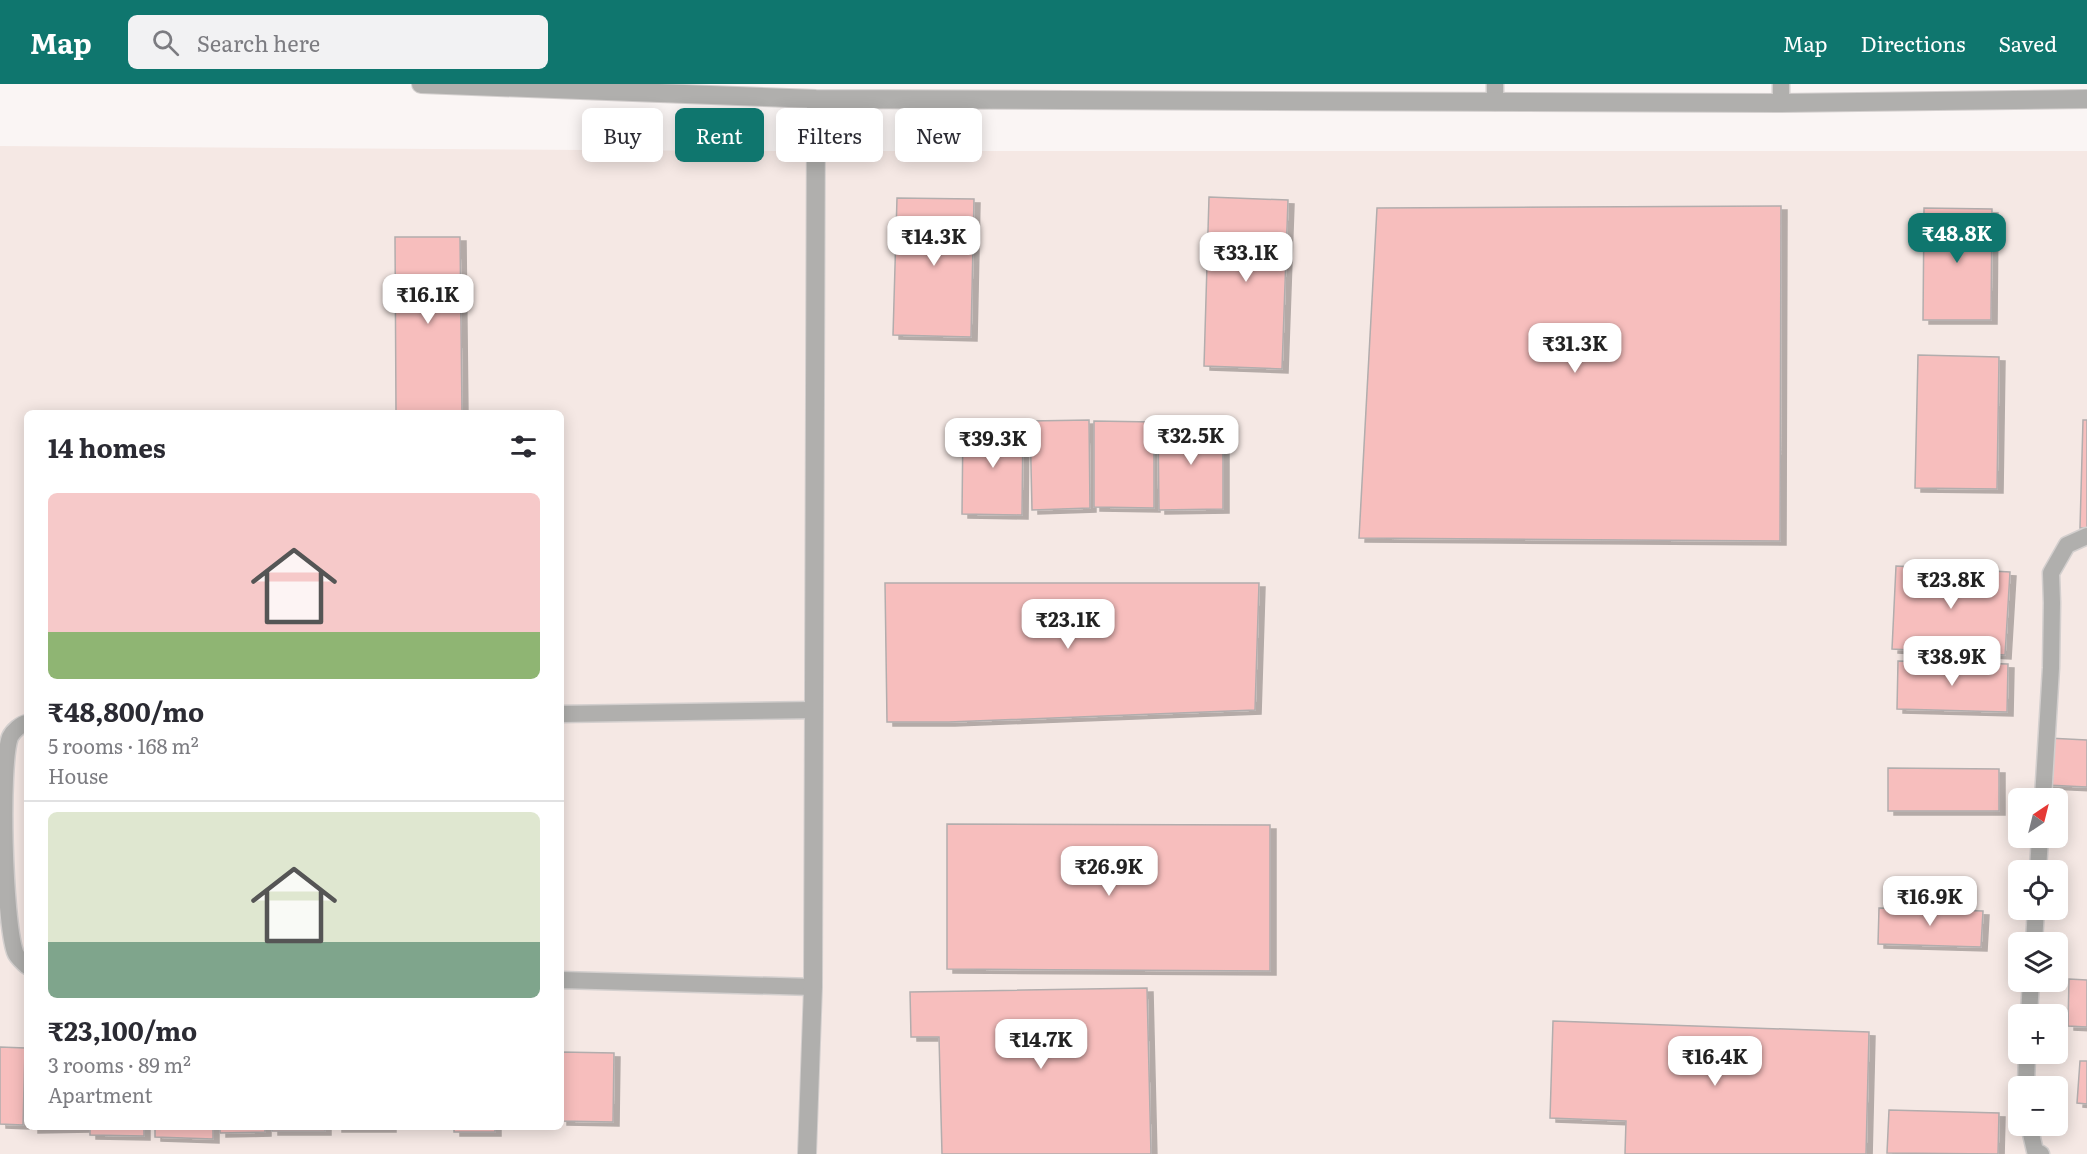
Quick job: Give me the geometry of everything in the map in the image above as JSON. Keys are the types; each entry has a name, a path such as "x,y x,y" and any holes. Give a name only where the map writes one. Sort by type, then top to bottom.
{"street":[{"path":"421,84 816,99 1495,93 1781,103 2087,99"},
{"path":"807,1154 813,987 816,99"}],"lane":[{"path":"1781,84 1781,103"},
{"path":"2044,788 2051,668 2050,573 2067,545 2087,536"},
{"path":"564,714 814,710"},
{"path":"24,723 10,737 5,756 3,779 3,858 10,932 16,955 24,963"},
{"path":"564,981 813,987"},
{"path":"2032,1136 2035,1151 2041,1154"}],"shaded area":[{"path":"0,146 582,150 582,162 663,162 663,150 675,151 675,162 764,162 764,151 776,151 776,162 883,162 883,151 895,151 895,162 982,162 982,151 2087,151 2087,1154 0,1154"}],"building":[{"path":"1209,197 1288,200 1282,369 1204,366"},
{"path":"897,198 974,199 971,337 893,335"},
{"path":"1781,206 1780,541 1359,538 1377,208"},
{"path":"1924,208 1992,209 1991,320 1923,320"},
{"path":"395,237 460,237 462,410 396,410"},
{"path":"1918,355 1999,357 1997,489 1915,488"},
{"path":"1089,420 1090,508 1032,510 1030,421"},
{"path":"2083,420 2087,420 2087,528 2080,528"},
{"path":"1094,421 1154,422 1154,508 1094,507"},
{"path":"963,422 1023,423 1022,515 962,514"},
{"path":"1223,422 1223,509 1159,510 1158,423"},
{"path":"1896,566 2010,572 2005,655 1892,649"},
{"path":"885,583 1259,583 1255,710 949,722 887,722"},
{"path":"1898,661 2008,664 2007,712 1897,709"},
{"path":"2048,738 2087,740 2087,787 2046,785"},
{"path":"1888,768 1999,769 1999,811 1888,811"},
{"path":"947,824 1270,825 1270,971 947,969"},
{"path":"1879,908 1983,911 1981,947 1878,944"},
{"path":"2069,979 2087,980 2087,1027 2068,1026"},
{"path":"1147,988 1151,1154 942,1154 939,1037 911,1037 910,992"},
{"path":"1553,1021 1869,1032 1866,1154 1625,1154 1626,1121 1550,1118"},
{"path":"0,1047 24,1048 23,1125 0,1124"},
{"path":"564,1052 614,1053 613,1122 564,1121"},
{"path":"2080,1061 2087,1061 2087,1104 2077,1103"},
{"path":"1889,1110 1999,1113 1998,1154 1887,1153"},
{"path":"90,1130 144,1130 144,1136 90,1135"},
{"path":"155,1130 213,1130 213,1139 155,1137"},
{"path":"220,1130 265,1130 265,1132 220,1133"},
{"path":"272,1130 325,1130 325,1131"},
{"path":"454,1130 495,1130 495,1132 454,1132"}]}
